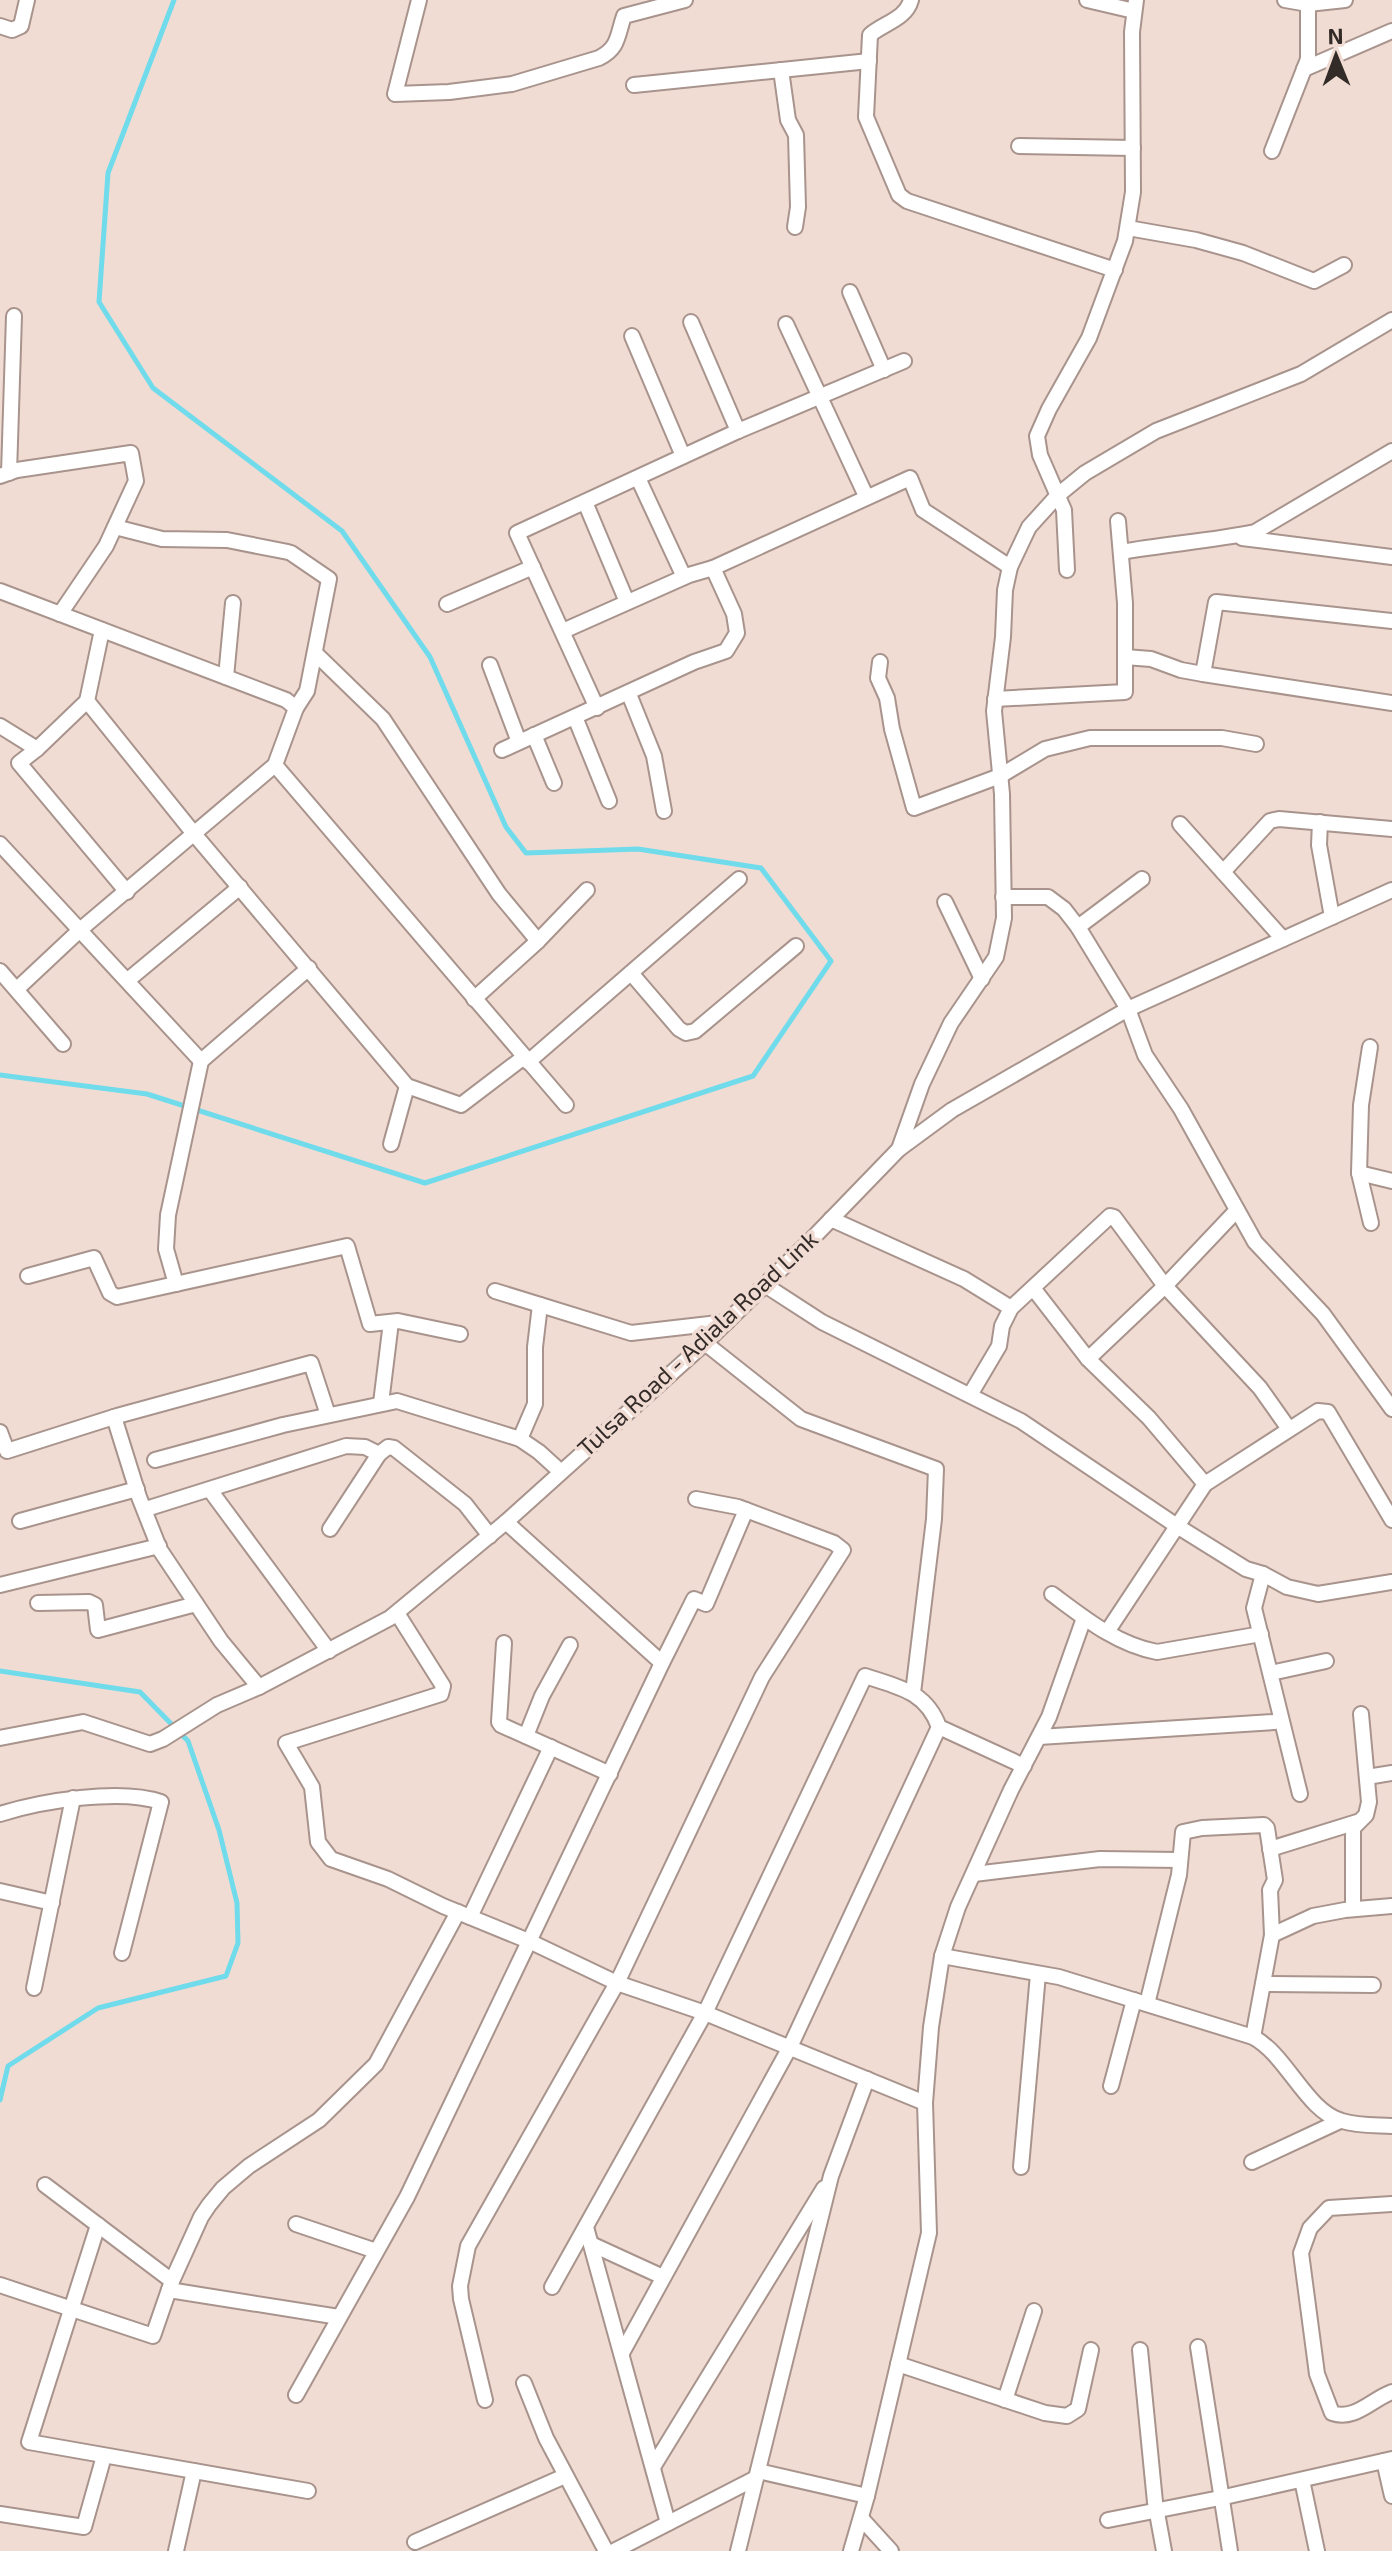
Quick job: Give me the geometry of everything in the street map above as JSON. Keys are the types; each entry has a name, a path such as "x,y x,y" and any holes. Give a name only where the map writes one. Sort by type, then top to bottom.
{"street":[{"path":"0,26 12,30 21,26 27,0"},
{"path":"419,0 395,94 449,92 512,84 599,58 611,52 617,43 624,16 685,0"},
{"path":"911,0 902,16 870,35 866,117 899,195 907,201 1115,270"},
{"path":"1067,570 1064,510 1040,455 1037,436 1089,338 1128,228 1133,192 1132,32 1135,5 1087,0"},
{"path":"1285,0 1308,4 1345,0"},
{"path":"1272,151 1308,59 1308,4"},
{"path":"1304,69 1392,31"},
{"path":"634,85 869,61"},
{"path":"781,70 788,120 796,135 798,207 795,227"},
{"path":"1019,146 1133,148"},
{"path":"1128,228 1196,240 1243,253 1314,281 1344,265"},
{"path":"850,292 884,370"},
{"path":"14,316 4,474 131,453 136,481 106,546 60,614"},
{"path":"899,1149 922,1084 951,1023 996,957 1004,918 1002,794 995,738 995,699 1005,590 1010,567 1029,527 1058,495 1085,473 1156,431 1301,374 1392,320"},
{"path":"691,322 738,431"},
{"path":"786,324 866,496"},
{"path":"632,336 683,456"},
{"path":"597,708 517,533 738,431 904,361"},
{"path":"1121,552 1255,532 1392,451"},
{"path":"638,478 684,577"},
{"path":"563,631 684,577 713,568 910,478 923,510 1010,567"},
{"path":"585,502 627,602"},
{"path":"995,699 1121,694 1126,689 1118,521"},
{"path":"17,989 81,929 275,765 296,708 307,691 329,579 290,552 227,540 162,539 115,527"},
{"path":"1234,537 1392,557"},
{"path":"447,604 533,567"},
{"path":"502,750 694,662 726,651 734,643 737,633 734,614 713,568"},
{"path":"0,591 286,700 296,708"},
{"path":"1203,674 1216,602 1392,621"},
{"path":"226,677 233,603"},
{"path":"102,630 87,701 19,763 127,892"},
{"path":"315,653 383,719 499,894 538,941"},
{"path":"1125,657 1151,659 1203,674 1392,703"},
{"path":"880,662 878,678 887,698 892,729 914,808 1000,776 1045,749 1090,738 1222,738 1256,744"},
{"path":"490,665 519,742"},
{"path":"629,694 654,756 664,811"},
{"path":"87,701 195,835 407,1086 461,1105 526,1059 739,879"},
{"path":"575,717 609,801"},
{"path":"0,726 37,749"},
{"path":"534,735 554,783"},
{"path":"275,765 566,1105"},
{"path":"1223,872 1270,821 1392,829"},
{"path":"1320,822 1319,845 1332,917"},
{"path":"1180,824 1283,939"},
{"path":"0,844 128,980 200,1066"},
{"path":"1078,927 1142,879"},
{"path":"128,980 240,887"},
{"path":"474,999 538,941 587,890"},
{"name":"Tulsa Road - Adiala Road Link","path":"0,1738 83,1722 150,1744 217,1705 259,1687 397,1613 506,1522 705,1343 899,1149 952,1110 1128,1009 1392,890"},
{"path":"1003,897 1048,897 1064,909 1078,927 1128,1009 1145,1055 1181,1109 1255,1242 1323,1314 1392,1409"},
{"path":"945,902 982,979"},
{"path":"631,973 679,1029 686,1033 695,1031 796,946"},
{"path":"176,1284 166,1249 168,1215 200,1066 309,968"},
{"path":"0,971 63,1044"},
{"path":"1370,1047 1361,1105 1359,1173 1371,1223"},
{"path":"391,1144 407,1086"},
{"path":"1359,1173 1392,1181"},
{"path":"1088,1359 1165,1286 1237,1210"},
{"path":"970,1395 999,1346 1002,1326 1011,1308 1110,1216 1114,1217 1165,1286 1260,1388 1289,1429"},
{"path":"831,1219 964,1279 1011,1308"},
{"path":"28,1276 94,1258 112,1296 347,1246 370,1324 398,1321 460,1334"},
{"path":"765,1285 822,1322 1021,1421 1246,1569 1287,1587 1318,1594 1392,1582"},
{"path":"1033,1288 1088,1359 1149,1418 1205,1484"},
{"path":"495,1291 631,1333 727,1322"},
{"path":"520,1439 535,1404 535,1347 540,1305"},
{"path":"381,1403 391,1322"},
{"path":"705,1343 801,1419 936,1469 934,1519 913,1693"},
{"path":"0,1432 7,1451 114,1417 311,1363 328,1415"},
{"path":"155,1460 283,1425 397,1401 520,1439 561,1472"},
{"path":"1107,1632 1205,1484 1318,1411 1328,1412 1392,1520"},
{"path":"114,1417 159,1546 221,1641 259,1687"},
{"path":"146,1509 346,1446 365,1447 379,1454"},
{"path":"330,1529 379,1454 384,1448 394,1448 465,1504 490,1536"},
{"path":"20,1521 137,1489"},
{"path":"210,1490 329,1651"},
{"path":"485,2400 461,2299 460,2286 468,2246 617,1983 762,1677 843,1550 834,1543 746,1510 696,1499"},
{"path":"296,2395 407,2197 662,1663 694,1599 706,1604 746,1510"},
{"path":"506,1522 662,1663"},
{"path":"0,1585 159,1546"},
{"path":"1263,1574 1254,1608 1300,1794"},
{"path":"1052,1594 1107,1632 1135,1646 1157,1652 1261,1634"},
{"path":"38,1603 89,1602 95,1605 98,1630 196,1604"},
{"path":"397,1613 443,1686 441,1694 286,1743 312,1787 318,1842 331,1859 388,1879 617,1983 705,2013 925,2103"},
{"path":"851,2551 867,2496 929,2233 925,2103 931,2027 942,1956 958,1907 1039,1737 1084,1618"},
{"path":"504,1643 499,1722 610,1774"},
{"path":"526,1736 542,1696 570,1645"},
{"path":"1271,1673 1326,1661"},
{"path":"552,2287 705,2013 865,1676 906,1688 935,1715 939,1727 790,2047 622,2353"},
{"path":"1353,1909 1353,1828 1369,1809 1361,1714"},
{"path":"1039,1737 1281,1720"},
{"path":"939,1727 1024,1766"},
{"path":"0,2285 153,2336 201,2217 223,2188 249,2166 319,2120 376,2064 464,1914 551,1747"},
{"path":"1367,1777 1392,1773"},
{"path":"0,1814 73,1798 148,1797 161,1802 122,1953"},
{"path":"34,1988 73,1798"},
{"path":"1270,1849 1357,1822"},
{"path":"1111,2086 1179,1875 1181,1838 1183,1832 1189,1830 1264,1825 1267,1828 1275,1880 1270,1890 1272,1935 1253,2037"},
{"path":"974,1874 1100,1859 1180,1860"},
{"path":"0,1891 52,1903"},
{"path":"1272,1935 1313,1916 1392,1906"},
{"path":"942,1956 1059,1977 1253,2037 1266,2044 1324,2112 1340,2121 1392,2126"},
{"path":"1021,2167 1038,1974"},
{"path":"1263,1984 1373,1985"},
{"path":"738,2551 831,2176 867,2079"},
{"path":"1252,2162 1340,2121"},
{"path":"653,2467 831,2176"},
{"path":"45,2185 171,2286 339,2317"},
{"path":"1392,2204 1329,2208 1310,2228 1301,2253 1317,2374 1332,2413 1342,2416 1358,2411 1392,2392"},
{"path":"296,2224 376,2251"},
{"path":"98,2225 29,2442 308,2491"},
{"path":"586,2227 668,2523"},
{"path":"591,2244 663,2277"},
{"path":"1005,2400 1034,2311"},
{"path":"1198,2347 1230,2551"},
{"path":"898,2364 1058,2416 1076,2412 1091,2350"},
{"path":"1140,2350 1164,2551"},
{"path":"524,2383 565,2476 606,2551"},
{"path":"0,2514 84,2527 104,2456"},
{"path":"1108,2520 1388,2460 1392,2496"},
{"path":"176,2551 194,2471"},
{"path":"614,2551 757,2474 867,2496"},
{"path":"415,2542 565,2476"},
{"path":"1302,2480 1317,2551"},
{"path":"861,2518 891,2551"}],"waterway":[{"path":"0,1075 147,1094 425,1183 753,1076 831,961 761,868 638,849 526,853 506,827 430,657 342,531 153,388 99,302 108,173 174,0"},
{"path":"0,1671 140,1692 188,1741 219,1830 237,1903 238,1943 226,1976 98,2008 8,2066 0,2100"}]}
